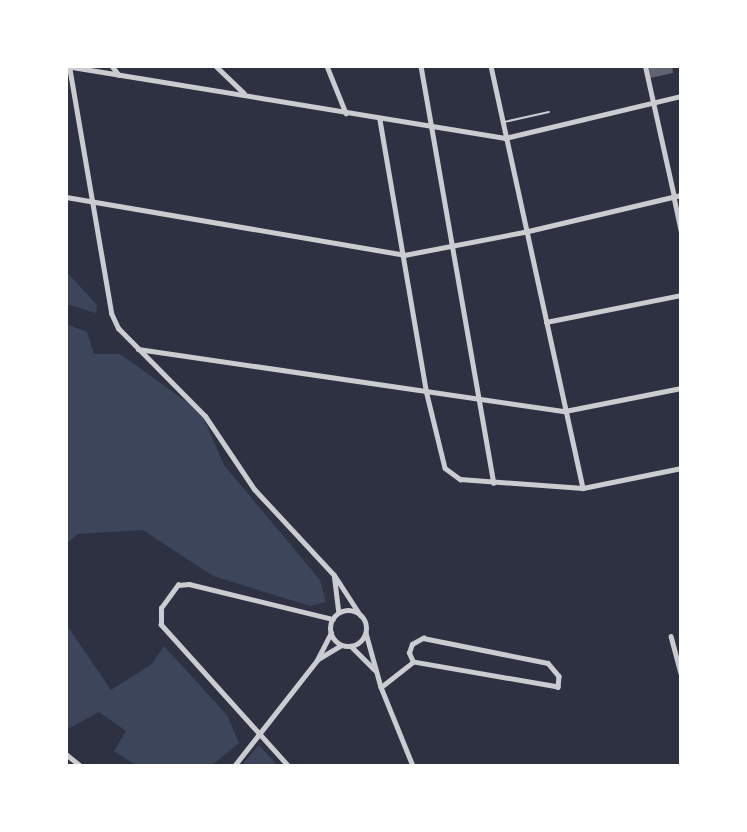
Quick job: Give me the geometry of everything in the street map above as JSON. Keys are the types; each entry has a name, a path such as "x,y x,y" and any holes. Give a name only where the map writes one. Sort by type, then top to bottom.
{"street":[{"path":"413,766 381,687 360,615 334,575 254,489 205,416 136,349 111,313 94,201 68,66 244,93 380,120 505,138 681,96"},
{"path":"112,66 119,75"},
{"path":"216,66 244,93"},
{"path":"327,66 346,113"},
{"path":"421,66 494,483"},
{"path":"491,66 524,232 583,488"},
{"path":"645,66 655,102 681,230"},
{"path":"380,120 426,390 445,468 460,479 583,488 681,468"},
{"path":"66,197 404,255 524,232 681,195"},
{"path":"546,322 681,295"},
{"path":"136,349 565,411 681,388"},
{"path":"334,575 338,612"},
{"path":"288,766 161,625 167,597 178,585 189,584 333,619"},
{"path":"234,766 260,736 317,660 338,612 348,609 360,615"},
{"path":"331,632 341,645"},
{"path":"351,646 366,633"},
{"path":"671,636 681,673"},
{"path":"381,687 413,662 558,687 560,682 557,671 548,663 423,638 415,641 410,649 413,662"},
{"path":"317,660 341,645 351,646 376,671"},
{"path":"66,754 81,766"}],"lane":[{"path":"502,122 549,112"}],"shaded area":[{"path":"66,271 97,305 96,313 66,304"},
{"path":"66,324 87,332 94,354 120,354 201,412 224,465 320,580 326,602 310,606 213,576 143,530 78,534 66,544"},
{"path":"66,624 111,690 152,664 164,646 227,715 239,743 211,766 137,766 114,751 126,731 99,712 66,730"},
{"path":"259,745 278,766 241,766"}],"building":[{"path":"647,66 672,66 673,73 650,78"}]}
